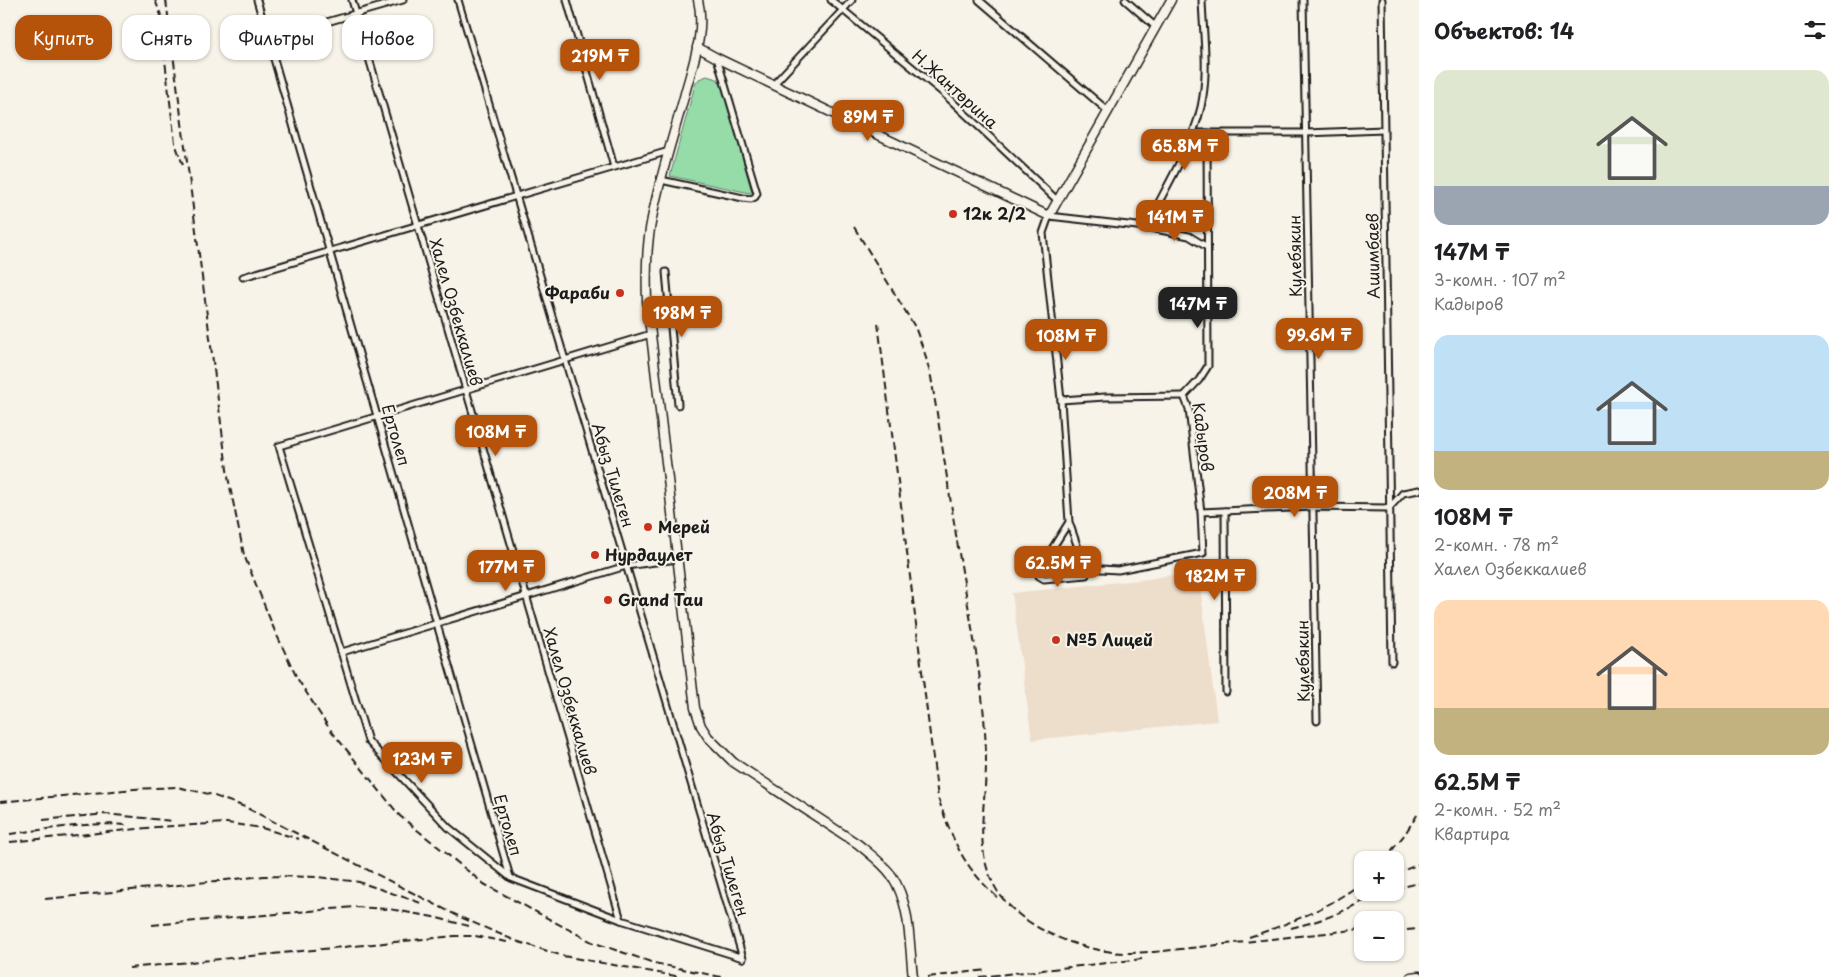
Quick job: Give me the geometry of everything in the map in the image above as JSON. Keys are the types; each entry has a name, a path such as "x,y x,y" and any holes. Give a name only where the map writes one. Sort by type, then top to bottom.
{"main road":[{"path":"698,0 700,18 697,47 661,180 647,249 651,334 695,708 701,726 708,737 733,762 858,844 878,860 891,875 900,890 906,910 913,977"},
{"path":"697,47 1050,216 1171,0"},
{"path":"1411,977 1419,976"}],"street":[{"name":"Ертолеп","path":"257,0 261,15"},
{"name":"Халел Озбеккалиев","path":"352,0 621,920"},
{"path":"332,21 403,0"},
{"name":"Абыз Тилеген","path":"458,0 743,958 621,920"},
{"path":"567,0 614,167"},
{"name":"Н.Жантөрина","path":"832,0 942,92 1058,201"},
{"path":"773,85 852,0"},
{"path":"980,0 1108,112"},
{"path":"1125,0 1156,27"},
{"path":"1146,226 1193,133 1203,98 1202,0"},
{"name":"Кулебякин","path":"1303,0 1306,233 1317,721"},
{"name":"Ашимбаев","path":"1382,0 1392,662"},
{"path":"661,180 743,198 751,199 757,193 717,58"},
{"name":"Ертолеп","path":"274,60 510,878"},
{"path":"1193,133 1306,133 1384,130"},
{"name":"Кадыров","path":"1085,568 1118,570 1203,553 1202,512 1189,409 1184,396 1199,380 1208,366 1207,133"},
{"path":"243,277 669,151"},
{"path":"1069,522 1038,571 1039,576 1044,579 1086,575 1069,522 1060,400 1043,233 1050,216 1162,229 1189,236 1207,247"},
{"path":"666,272 678,405"},
{"path":"621,920 510,878 448,827 368,741 279,446 651,334"},
{"path":"1060,400 1105,397 1184,396"},
{"path":"1202,512 1313,508 1389,508 1403,493 1419,490"},
{"path":"1225,511 1226,692"},
{"path":"342,652 626,566 677,559"}],"shaded area":[{"path":"1198,570 1217,721 1032,740 1012,593 1149,579"}],"green space":[{"path":"707,76 717,79 722,86 752,192 750,193 670,176 695,85 699,79"}],"railway":[{"path":"155,0 161,15"},
{"path":"166,0 228,477 244,555 274,629 297,678 329,728 400,816 484,884 592,942 654,963 721,977"},
{"path":"165,60 175,143 183,165"},
{"path":"854,227 915,327 931,377 981,691 986,763 982,829 983,845 990,877 998,892 1022,917 1054,936 1089,948 1124,953 1154,952 1354,930"},
{"path":"878,323 938,798 949,828 967,864 998,898"},
{"path":"0,802 134,789 177,787 209,794 245,807 460,917 516,941 563,956 681,977"},
{"path":"1391,851 1419,812"},
{"path":"43,820 106,814 173,821"},
{"path":"10,842 156,827 227,823 262,828 299,839"},
{"path":"10,834 84,825 127,825"},
{"path":"1404,870 1419,864"},
{"path":"45,899 264,876 318,877 359,882 421,903"},
{"path":"1404,887 1419,883"},
{"path":"1249,937 1315,911 1354,888"},
{"path":"1291,928 1331,916 1363,901"},
{"path":"152,925 355,907 389,909 469,926"},
{"path":"1404,930 1419,929"},
{"path":"129,968 455,936 475,936 507,942"},
{"path":"979,977 1143,959"},
{"path":"928,977 987,970"}],"place":[{"name":"12к 2/2","path":"953,214"},
{"name":"Фараби","path":"620,293"},
{"name":"Мерей","path":"648,527"},
{"name":"Нурдаулет","path":"595,555"},
{"name":"Grand Tau","path":"608,600"},
{"name":"№5 Лицей","path":"1056,640"}]}
